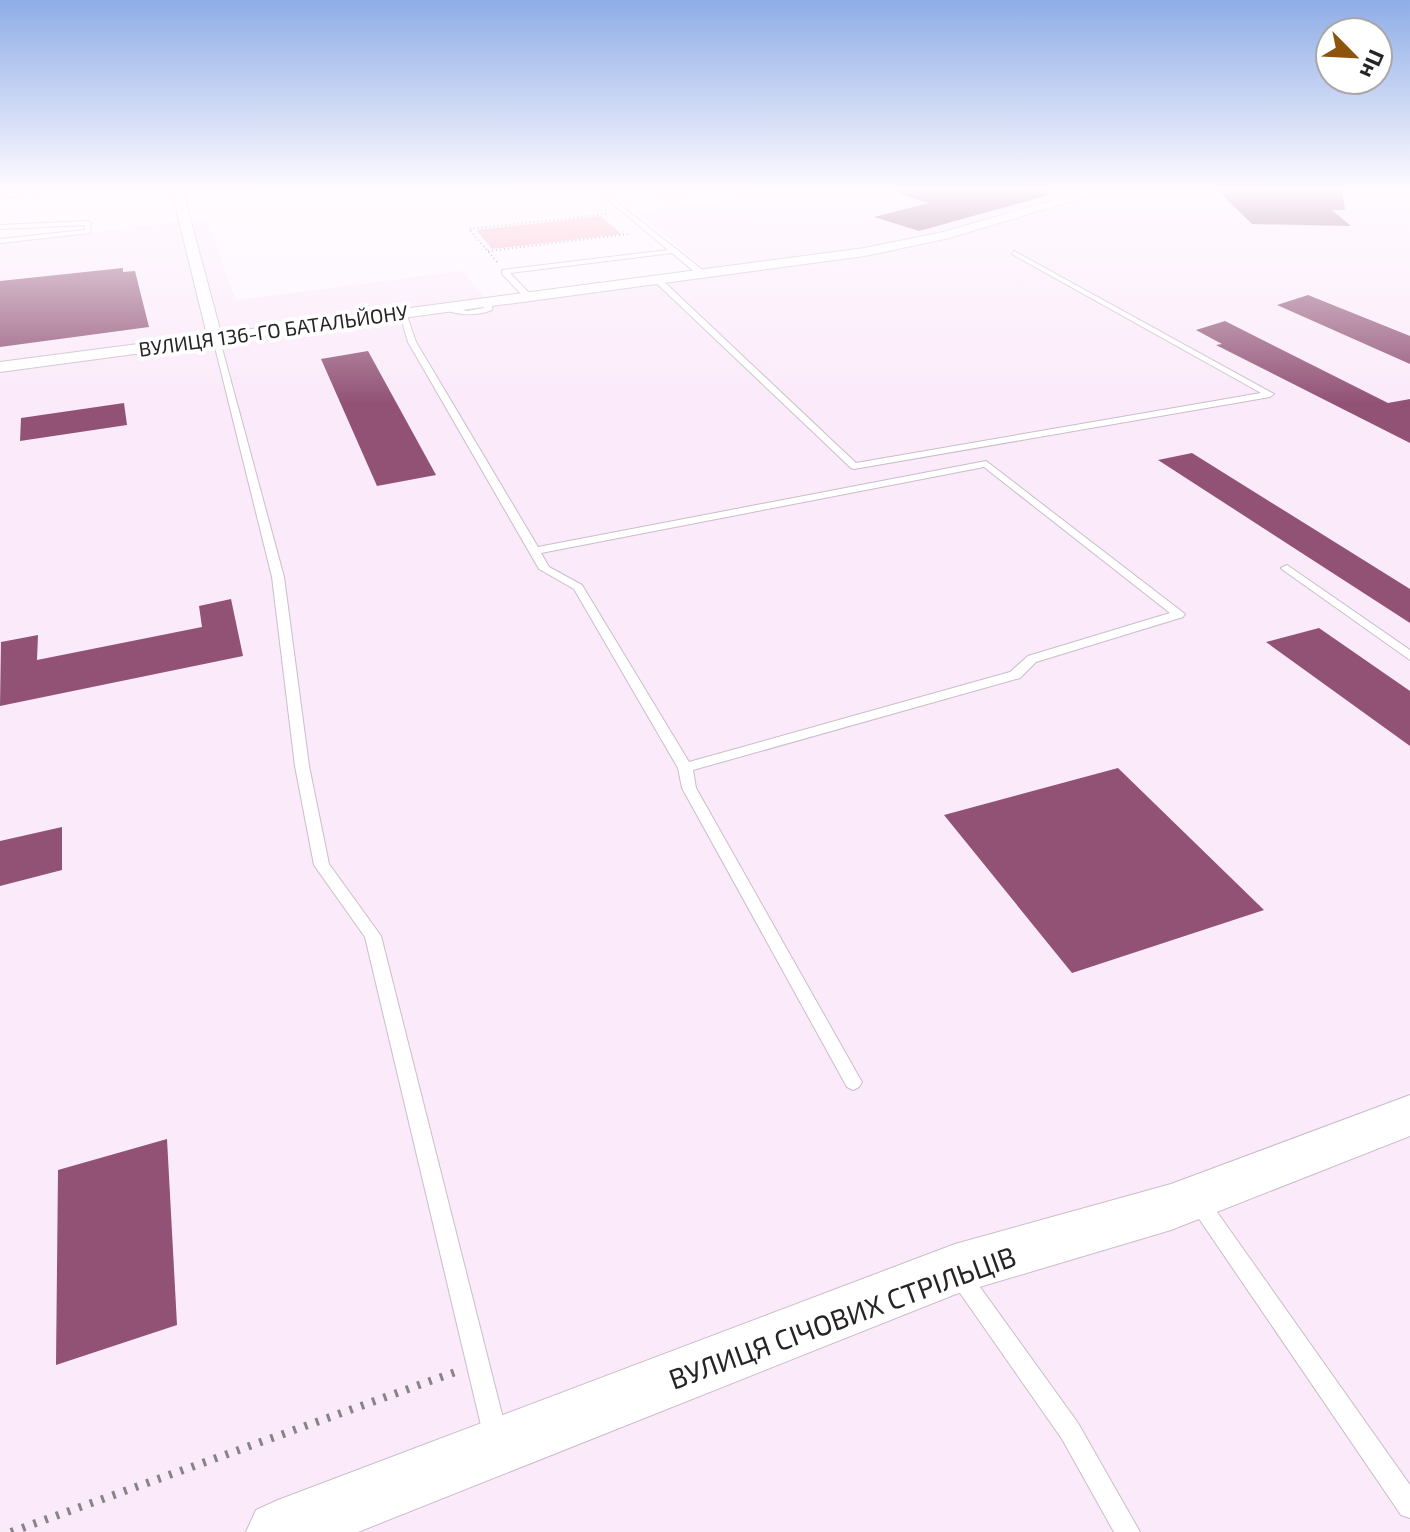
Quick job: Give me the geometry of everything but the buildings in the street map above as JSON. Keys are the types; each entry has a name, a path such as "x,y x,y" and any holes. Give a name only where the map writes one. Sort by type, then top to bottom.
{"street":[{"path":"195,259 215,337"},
{"name":"ВУЛИЦЯ 136-ГО БАТАЛЬЙОНУ","path":"0,367 806,259"},
{"name":"ВУЛИЦЯ СІЧОВИХ СТРІЛЬЦІВ","path":"278,1532 499,1449 955,1269 1195,1197 1410,1115"}],"lane":[{"path":"505,272 606,259"},
{"path":"684,259 701,273"},
{"path":"656,279 854,466 1270,394 1026,259"},
{"path":"505,272 528,296"},
{"path":"402,313 412,342 545,569 578,587 685,768 689,788 853,1082"},
{"path":"215,337 278,577 302,766 322,865 373,936 499,1449"},
{"path":"534,551 986,464 1179,614 1032,659 1015,675 685,768"},
{"path":"1287,568 1410,656"},
{"path":"1195,1197 1410,1506"},
{"path":"955,1269 1070,1431 1128,1532"}],"path":[{"path":"494,259 505,272"},
{"path":"11,1532 477,1365"}],"shaded area":[{"path":"0,259 221,259 236,300 462,271 489,301 701,273 703,267 694,259 1410,259 1410,1532 0,1532"}]}
